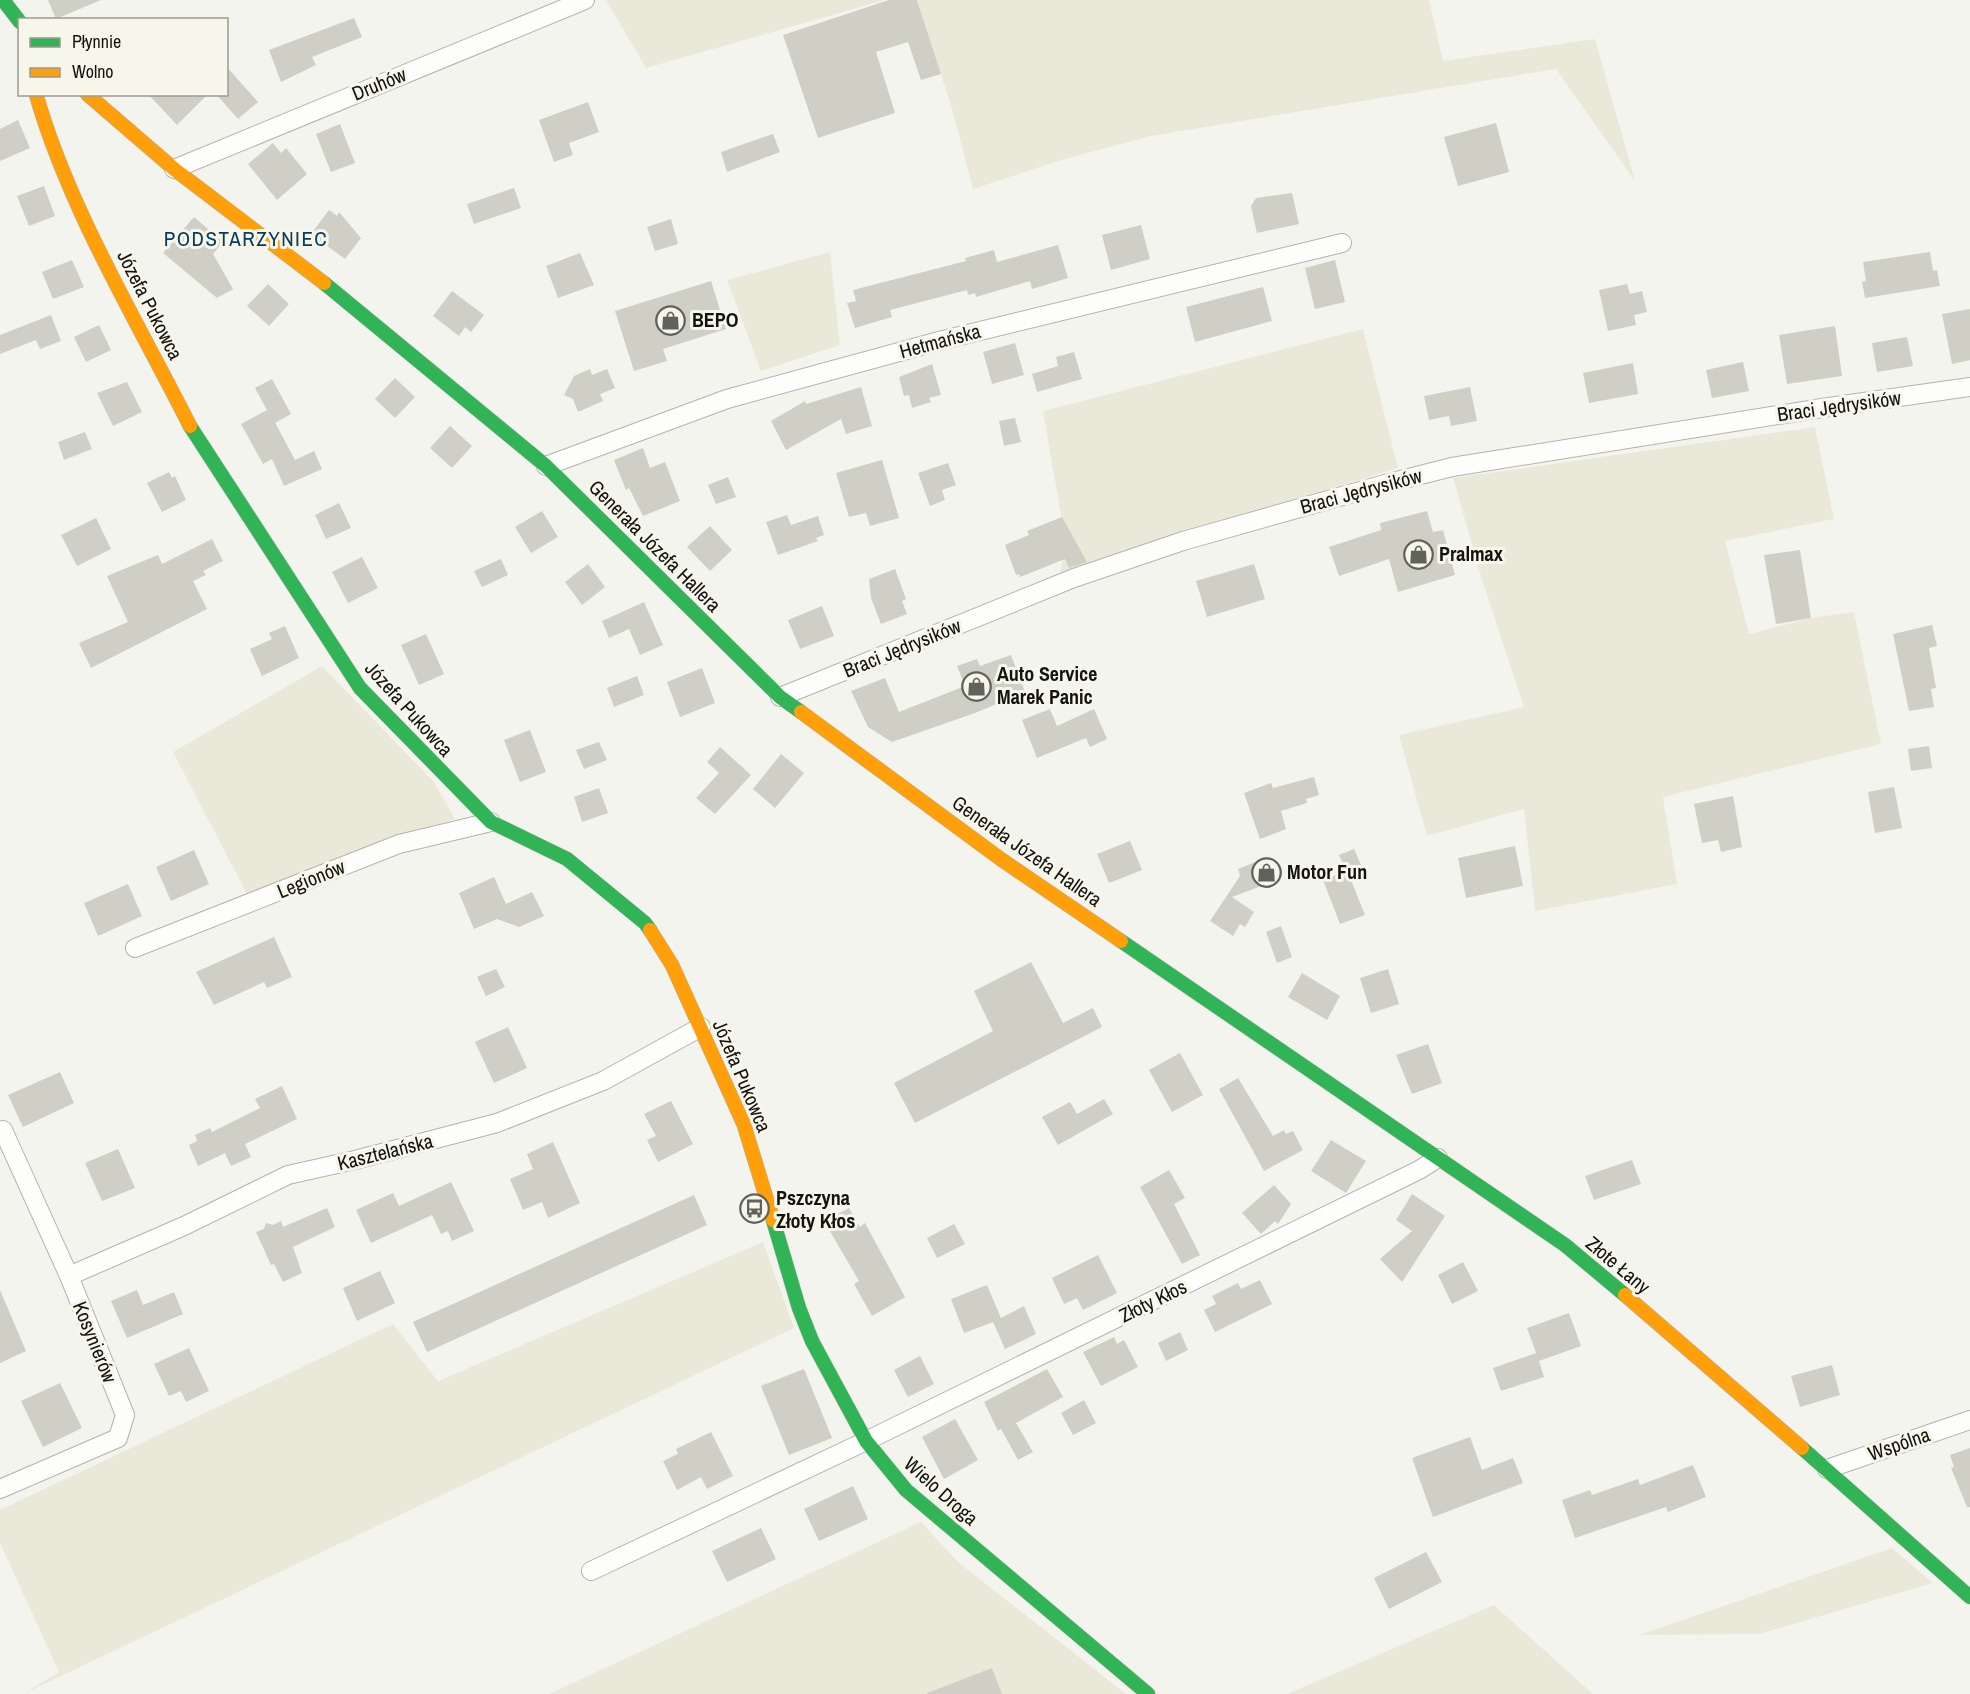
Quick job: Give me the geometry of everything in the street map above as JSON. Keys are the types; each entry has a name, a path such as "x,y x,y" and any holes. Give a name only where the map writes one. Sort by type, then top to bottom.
{"street":[{"path":"3,0 18,19"},
{"name":"Druhów","path":"174,169 585,0"},
{"name":"Józefa Pukowca","path":"37,96 46,129 94,237 191,428 360,688 490,822 567,859 645,923 672,965 744,1125 773,1225"},
{"name":"Generała Józefa Hallera","path":"89,96 174,169 336,292 546,466 780,697 1002,860 1212,1002"},
{"name":"Hetmańska","path":"546,466 727,399 954,337 1342,243"},
{"name":"Braci Jędrysików","path":"780,697 1074,578 1183,541 1385,484 1464,465 1970,387"},
{"name":"Legionów","path":"135,948 399,844 490,822"},
{"name":"Złote Łany","path":"1212,1002 1565,1245 1827,1469 1970,1597"},
{"name":"Kasztelańska","path":"69,1276 184,1226 288,1175 355,1161 497,1123 593,1085 701,1027"},
{"name":"Kosynierów","path":"0,1489 118,1438 125,1415 69,1276 3,1130"},
{"name":"Złoty Kłos","path":"591,1571 866,1441 1419,1170 1438,1158"},
{"name":"Wielo Droga","path":"773,1225 799,1308 812,1341 866,1441 906,1490 1148,1694"},
{"name":"Wspólna","path":"1827,1469 1970,1420"}],"shaded area":[{"path":"606,0 885,0 646,68"},
{"path":"917,0 1429,0 1443,61 1595,39 1635,181 1556,69 1151,136 1061,160 973,189 953,112"},
{"path":"830,252 840,345 761,371 727,280"},
{"path":"1363,329 1398,468 1060,573 1066,545 1043,411"},
{"path":"1815,427 1834,519 1725,541 1749,634 1811,618 1854,612 1881,744 1663,797 1677,884 1535,911 1524,809 1427,836 1399,735 1524,707 1483,583 1453,478"},
{"path":"322,666 434,782 455,819 248,896 173,752"},
{"path":"763,1242 794,1328 23,1694 59,1672 0,1543 0,1510 393,1324 438,1381"},
{"path":"921,1522 958,1562 1126,1694 549,1694"},
{"path":"1892,1548 1933,1583 1759,1634 1639,1635"},
{"path":"1494,1605 1593,1694 1287,1694"}],"building":[{"path":"48,0 101,0 58,18 56,18"},
{"path":"889,0 917,0 941,74 921,80 908,42 876,52 895,113 818,138 783,35"},
{"path":"354,18 362,37 312,57 316,65 281,82 269,50"},
{"path":"228,68 258,102 238,119 218,96 228,96"},
{"path":"150,96 206,96 177,125"},
{"path":"588,102 599,132 569,143 573,155 554,162 539,120"},
{"path":"18,120 30,148 0,161 0,129"},
{"path":"1496,123 1509,172 1458,186 1444,137"},
{"path":"340,124 355,163 331,172 316,134"},
{"path":"773,134 780,152 727,172 721,152"},
{"path":"273,143 281,153 286,148 307,174 277,200 248,164"},
{"path":"44,186 55,216 29,226 17,196"},
{"path":"514,188 521,208 474,224 467,204"},
{"path":"1292,193 1299,224 1257,233 1251,206 1256,198"},
{"path":"329,210 337,216 339,212 361,238 345,259 311,234"},
{"path":"194,217 223,242 213,254 233,289 217,298 163,253"},
{"path":"671,219 678,244 655,251 647,227"},
{"path":"1141,225 1150,259 1111,270 1102,235"},
{"path":"1058,245 1068,278 1032,289 1030,281 976,297 975,293 968,295 967,290 890,310 892,317 855,328 847,303 856,301 853,290 966,261 965,258 994,250 997,262"},
{"path":"1930,252 1933,271 1937,270 1940,286 1865,298 1862,282 1866,281 1863,262"},
{"path":"580,253 594,285 558,298 546,266"},
{"path":"72,260 84,287 53,299 42,272"},
{"path":"1335,260 1345,302 1315,309 1305,268"},
{"name":"BEPO","path":"711,281 726,329 663,349 667,361 634,371 615,311"},
{"path":"268,284 289,304 269,326 247,306"},
{"path":"1627,284 1630,294 1642,291 1647,312 1634,315 1636,325 1608,331 1599,290"},
{"path":"1263,287 1272,321 1195,342 1186,307"},
{"path":"452,291 484,315 471,332 465,327 459,336 433,316"},
{"path":"1970,309 1970,360 1952,364 1942,314"},
{"path":"51,315 61,341 40,349 36,340 0,354 0,335"},
{"path":"99,325 111,350 86,362 74,337"},
{"path":"1835,326 1842,376 1787,384 1779,335"},
{"path":"1907,337 1913,366 1877,372 1872,343"},
{"path":"1015,343 1024,375 992,384 983,352"},
{"path":"1074,352 1082,379 1037,392 1032,374 1058,366 1056,357"},
{"path":"1743,362 1749,391 1712,398 1706,370"},
{"path":"1633,363 1638,394 1589,403 1583,373"},
{"path":"932,364 941,395 929,398 931,402 912,408 909,395 904,396 899,377"},
{"path":"590,369 592,375 607,369 615,388 600,394 603,401 578,412 573,399 564,395 574,376"},
{"path":"395,378 415,397 395,418 375,399"},
{"path":"272,379 291,414 275,423 295,460 314,451 322,469 284,486 272,459 263,464 241,424 267,410 255,388"},
{"path":"127,382 142,412 113,426 97,393"},
{"path":"861,387 872,426 846,434 841,419 786,450 771,421 805,401 806,404"},
{"path":"1470,387 1477,421 1451,426 1449,416 1429,420 1424,396"},
{"path":"1015,418 1021,442 1004,446 999,421"},
{"path":"450,426 472,446 452,468 430,448"},
{"path":"85,432 92,449 64,460 58,442"},
{"path":"643,448 650,468 665,462 680,501 643,516 629,488 626,490 614,460"},
{"path":"882,460 899,518 870,526 866,513 849,517 836,473"},
{"path":"948,463 956,485 942,490 945,500 930,506 918,473"},
{"path":"169,472 172,478 175,476 186,500 162,512 147,483"},
{"path":"728,477 736,497 716,504 708,485"},
{"path":"339,503 351,528 326,539 315,515"},
{"path":"542,511 558,537 531,553 515,527"},
{"name":"Pralmax","path":"1427,511 1433,532 1443,530 1455,575 1398,592 1389,559 1339,576 1329,547 1381,530 1380,523"},
{"path":"787,515 791,525 818,516 824,535 816,538 818,541 778,555 766,522"},
{"path":"1062,517 1087,562 1069,568 1065,559 1020,577 1019,574 1016,575 1005,545 1029,535 1027,531"},
{"path":"96,518 111,549 77,566 61,535"},
{"path":"710,526 732,550 710,571 687,547"},
{"path":"212,539 223,561 203,571 206,575 193,581 207,609 91,668 79,643 128,622 107,576 158,555 162,564"},
{"path":"1800,550 1811,618 1776,624 1764,555"},
{"path":"362,557 378,588 348,603 332,572"},
{"path":"501,559 508,575 482,587 474,571"},
{"path":"588,564 605,587 582,605 565,582"},
{"path":"1254,564 1265,599 1207,617 1196,581"},
{"path":"895,569 906,599 902,601 907,614 881,624 871,598 869,579"},
{"path":"644,602 663,645 640,655 629,629 609,638 602,621"},
{"path":"822,606 834,636 800,649 788,620"},
{"path":"1932,625 1937,646 1929,648 1936,688 1931,689 1934,707 1909,711 1893,634"},
{"path":"285,626 299,658 262,676 250,649 272,639 269,633"},
{"path":"426,634 444,674 419,685 401,645"},
{"path":"1011,655 1025,692 975,713 892,742 868,727 851,691 885,678 899,712 965,686 957,666 977,659 980,666"},
{"path":"702,668 715,703 680,717 667,682"},
{"path":"637,676 644,695 614,707 607,688"},
{"path":"1050,709 1057,726 1094,709 1107,739 1090,747 1086,738 1037,758 1022,720"},
{"path":"530,730 546,772 520,782 504,740"},
{"path":"599,742 607,760 584,769 576,750"},
{"path":"1929,746 1932,768 1911,771 1908,749"},
{"path":"720,747 751,775 715,814 696,798 719,773 707,762"},
{"path":"781,754 804,773 775,808 753,789"},
{"path":"1314,777 1319,795 1306,799 1307,803 1281,811 1286,829 1260,839 1244,793 1271,783 1273,788"},
{"path":"1894,787 1902,828 1875,833 1868,792"},
{"path":"599,788 608,813 582,822 574,797"},
{"path":"1733,796 1742,847 1721,852 1718,840 1702,843 1694,804"},
{"path":"1130,841 1142,870 1109,883 1097,854"},
{"path":"1515,846 1523,886 1466,898 1458,858"},
{"path":"1354,849 1365,874 1351,880 1365,915 1340,924 1323,880 1346,871 1339,855"},
{"path":"194,850 209,884 171,901 156,867"},
{"path":"1268,857 1277,880 1232,897 1254,912 1245,927 1240,924 1233,936 1210,921 1240,876 1238,869"},
{"path":"494,877 506,904 532,892 544,916 519,927 497,919 474,929 459,893"},
{"path":"128,884 142,916 98,936 84,903"},
{"path":"1281,926 1292,957 1277,963 1266,932"},
{"path":"274,937 292,977 267,988 264,982 214,1005 196,972"},
{"path":"1031,962 1063,1023 1093,1008 1102,1027 915,1123 894,1083 993,1031 974,991"},
{"path":"496,969 505,987 486,996 477,977"},
{"path":"1388,969 1399,1004 1371,1013 1360,978"},
{"path":"1302,973 1340,996 1327,1020 1288,997"},
{"path":"508,1027 527,1068 494,1083 475,1042"},
{"path":"1428,1044 1442,1083 1412,1094 1396,1055"},
{"path":"1180,1053 1203,1095 1172,1112 1149,1070"},
{"path":"60,1072 74,1103 23,1127 8,1095"},
{"path":"1238,1078 1273,1136 1284,1130 1286,1134 1293,1131 1303,1150 1264,1171 1219,1089"},
{"path":"282,1086 297,1119 245,1144 251,1157 231,1166 225,1153 198,1166 189,1145 197,1141 195,1135 210,1128 212,1132 260,1108 255,1099"},
{"path":"1104,1099 1113,1114 1058,1145 1042,1117 1070,1102 1077,1114"},
{"path":"671,1101 693,1144 658,1162 647,1140 656,1136 644,1114"},
{"path":"1331,1140 1366,1161 1346,1193 1311,1171"},
{"path":"553,1142 580,1203 548,1218 542,1202 523,1210 510,1179 533,1169 527,1154"},
{"path":"118,1149 135,1188 102,1201 85,1163"},
{"path":"1632,1160 1641,1184 1594,1200 1585,1176"},
{"path":"1169,1170 1185,1198 1174,1204 1200,1255 1182,1264 1140,1187"},
{"path":"451,1182 474,1231 452,1241 448,1231 441,1234 432,1215 371,1243 356,1210 393,1193 399,1206"},
{"path":"1274,1185 1291,1204 1278,1224 1275,1221 1261,1234 1242,1213"},
{"path":"1412,1194 1445,1216 1402,1282 1380,1259 1412,1231 1396,1220"},
{"path":"694,1195 707,1225 427,1352 413,1322"},
{"path":"327,1208 335,1227 293,1247 302,1273 283,1282 274,1264 271,1265 256,1232 264,1229 266,1223 273,1225 281,1221 283,1227"},
{"path":"849,1208 860,1227 865,1223 905,1297 872,1316 854,1284 859,1281 824,1221"},
{"path":"954,1224 965,1244 937,1258 927,1238"},
{"path":"1098,1255 1117,1293 1083,1310 1077,1298 1064,1304 1052,1278"},
{"path":"1463,1262 1478,1291 1452,1304 1438,1275"},
{"path":"380,1271 395,1303 357,1321 343,1288"},
{"path":"1260,1280 1272,1304 1215,1332 1204,1310 1216,1304 1212,1296 1238,1283 1241,1289"},
{"path":"987,1285 1001,1318 1024,1306 1036,1334 1005,1349 993,1322 964,1333 951,1299"},
{"path":"0,1290 26,1351 0,1363"},
{"path":"137,1290 143,1305 174,1292 183,1314 127,1338 111,1301"},
{"path":"1569,1313 1581,1346 1539,1361 1544,1377 1501,1391 1493,1368 1536,1353 1527,1328"},
{"path":"1180,1332 1188,1350 1166,1361 1158,1343"},
{"path":"1114,1337 1117,1344 1124,1340 1138,1367 1101,1386 1083,1352"},
{"path":"189,1348 209,1391 186,1402 181,1391 169,1396 154,1364"},
{"path":"920,1356 934,1384 908,1397 894,1370"},
{"path":"1832,1365 1840,1395 1800,1407 1791,1376"},
{"path":"804,1369 832,1438 789,1455 761,1386"},
{"path":"1047,1369 1063,1397 1016,1423 1033,1452 1018,1460 1001,1429 998,1431 984,1402"},
{"path":"60,1383 82,1428 43,1447 21,1401"},
{"path":"1084,1400 1096,1423 1073,1435 1061,1413"},
{"path":"955,1419 978,1460 944,1479 922,1437"},
{"path":"711,1432 733,1476 707,1489 701,1477 677,1490 663,1461 678,1454 676,1449"},
{"path":"1470,1437 1482,1470 1513,1458 1523,1483 1433,1517 1412,1458"},
{"path":"1970,1448 1970,1507 1967,1507 1951,1468 1954,1467 1950,1455"},
{"path":"1693,1465 1706,1497 1668,1512 1666,1507 1575,1538 1562,1500 1590,1490 1592,1495 1638,1479 1640,1485"},
{"path":"853,1486 868,1519 819,1541 804,1509"},
{"path":"761,1528 776,1559 727,1582 712,1551"},
{"path":"1426,1552 1442,1582 1389,1609 1374,1578"},
{"path":"992,1668 1002,1694 927,1694 927,1693"}],"traffic: fast":[{"path":"3,0 18,19"},
{"path":"324,283 546,466 780,697 801,712"},
{"path":"190,426 360,688 491,822 567,859 645,923 650,930"},
{"path":"1121,941 1565,1245 1625,1295"},
{"path":"773,1220 799,1308 812,1341 866,1441 906,1490 1148,1694"},
{"path":"1802,1448 1970,1597"}],"traffic: slow":[{"path":"37,96 66,179 85,221 126,305 190,426"},
{"path":"89,96 174,169 324,283"},
{"path":"801,712 1002,860 1121,941"},
{"path":"650,930 672,965 744,1125 773,1220"},
{"path":"1625,1295 1802,1448"}],"place":[{"name":"BEPO","path":"671,320"},
{"name":"Pralmax","path":"1418,554"},
{"name":"Auto Service Marek Panic","path":"976,686"},
{"name":"Motor Fun","path":"1266,872"},
{"name":"Pszczyna Złoty Kłos","path":"755,1209"}],"district":[{"name":"PODSTARZYNIEC","path":"246,239"}]}
